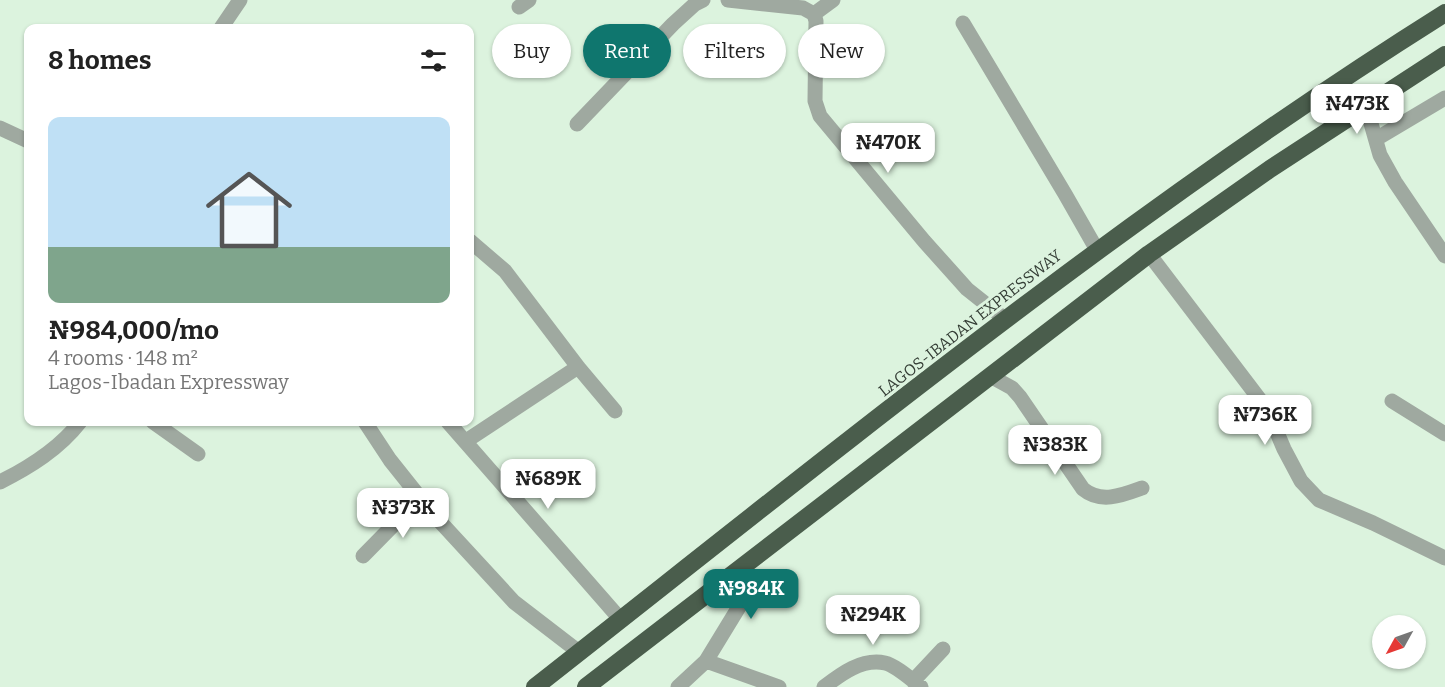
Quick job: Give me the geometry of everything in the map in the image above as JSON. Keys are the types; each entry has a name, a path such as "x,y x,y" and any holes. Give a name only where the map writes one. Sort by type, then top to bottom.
{"highway":[{"name":"LAGOS-IBADAN EXPRESSWAY","path":"535,687 1097,250 1292,113 1445,13"},
{"path":"586,687 1149,254 1270,169 1445,55"}],"street":[{"path":"224,24 240,0"},
{"path":"728,0 803,8 813,14 816,21 815,101 820,116 967,289 1006,320"},
{"path":"813,14 833,0"},
{"path":"577,124 695,1"},
{"path":"963,22 1097,250"},
{"path":"1376,139 1445,98"},
{"path":"1366,106 1380,155 1395,182 1445,256"},
{"path":"0,128 24,139"},
{"path":"474,244 505,271 578,367 615,411"},
{"path":"1149,254 1267,409 1301,482 1320,500 1445,558"},
{"path":"466,441 578,367"},
{"path":"992,377 1012,388 1020,397 1088,494 1119,497 1142,488"},
{"path":"1392,401 1445,434"},
{"path":"0,482 27,468 55,448 76,426"},
{"path":"159,426 198,454"},
{"path":"368,426 390,460 420,498 514,602 579,652"},
{"path":"452,426 621,620"},
{"path":"363,556 420,498"},
{"path":"678,687 706,661 742,602 744,586 740,568"},
{"path":"825,687 843,672 870,662 887,663 917,684 943,649"},
{"path":"706,661 779,687"}]}
